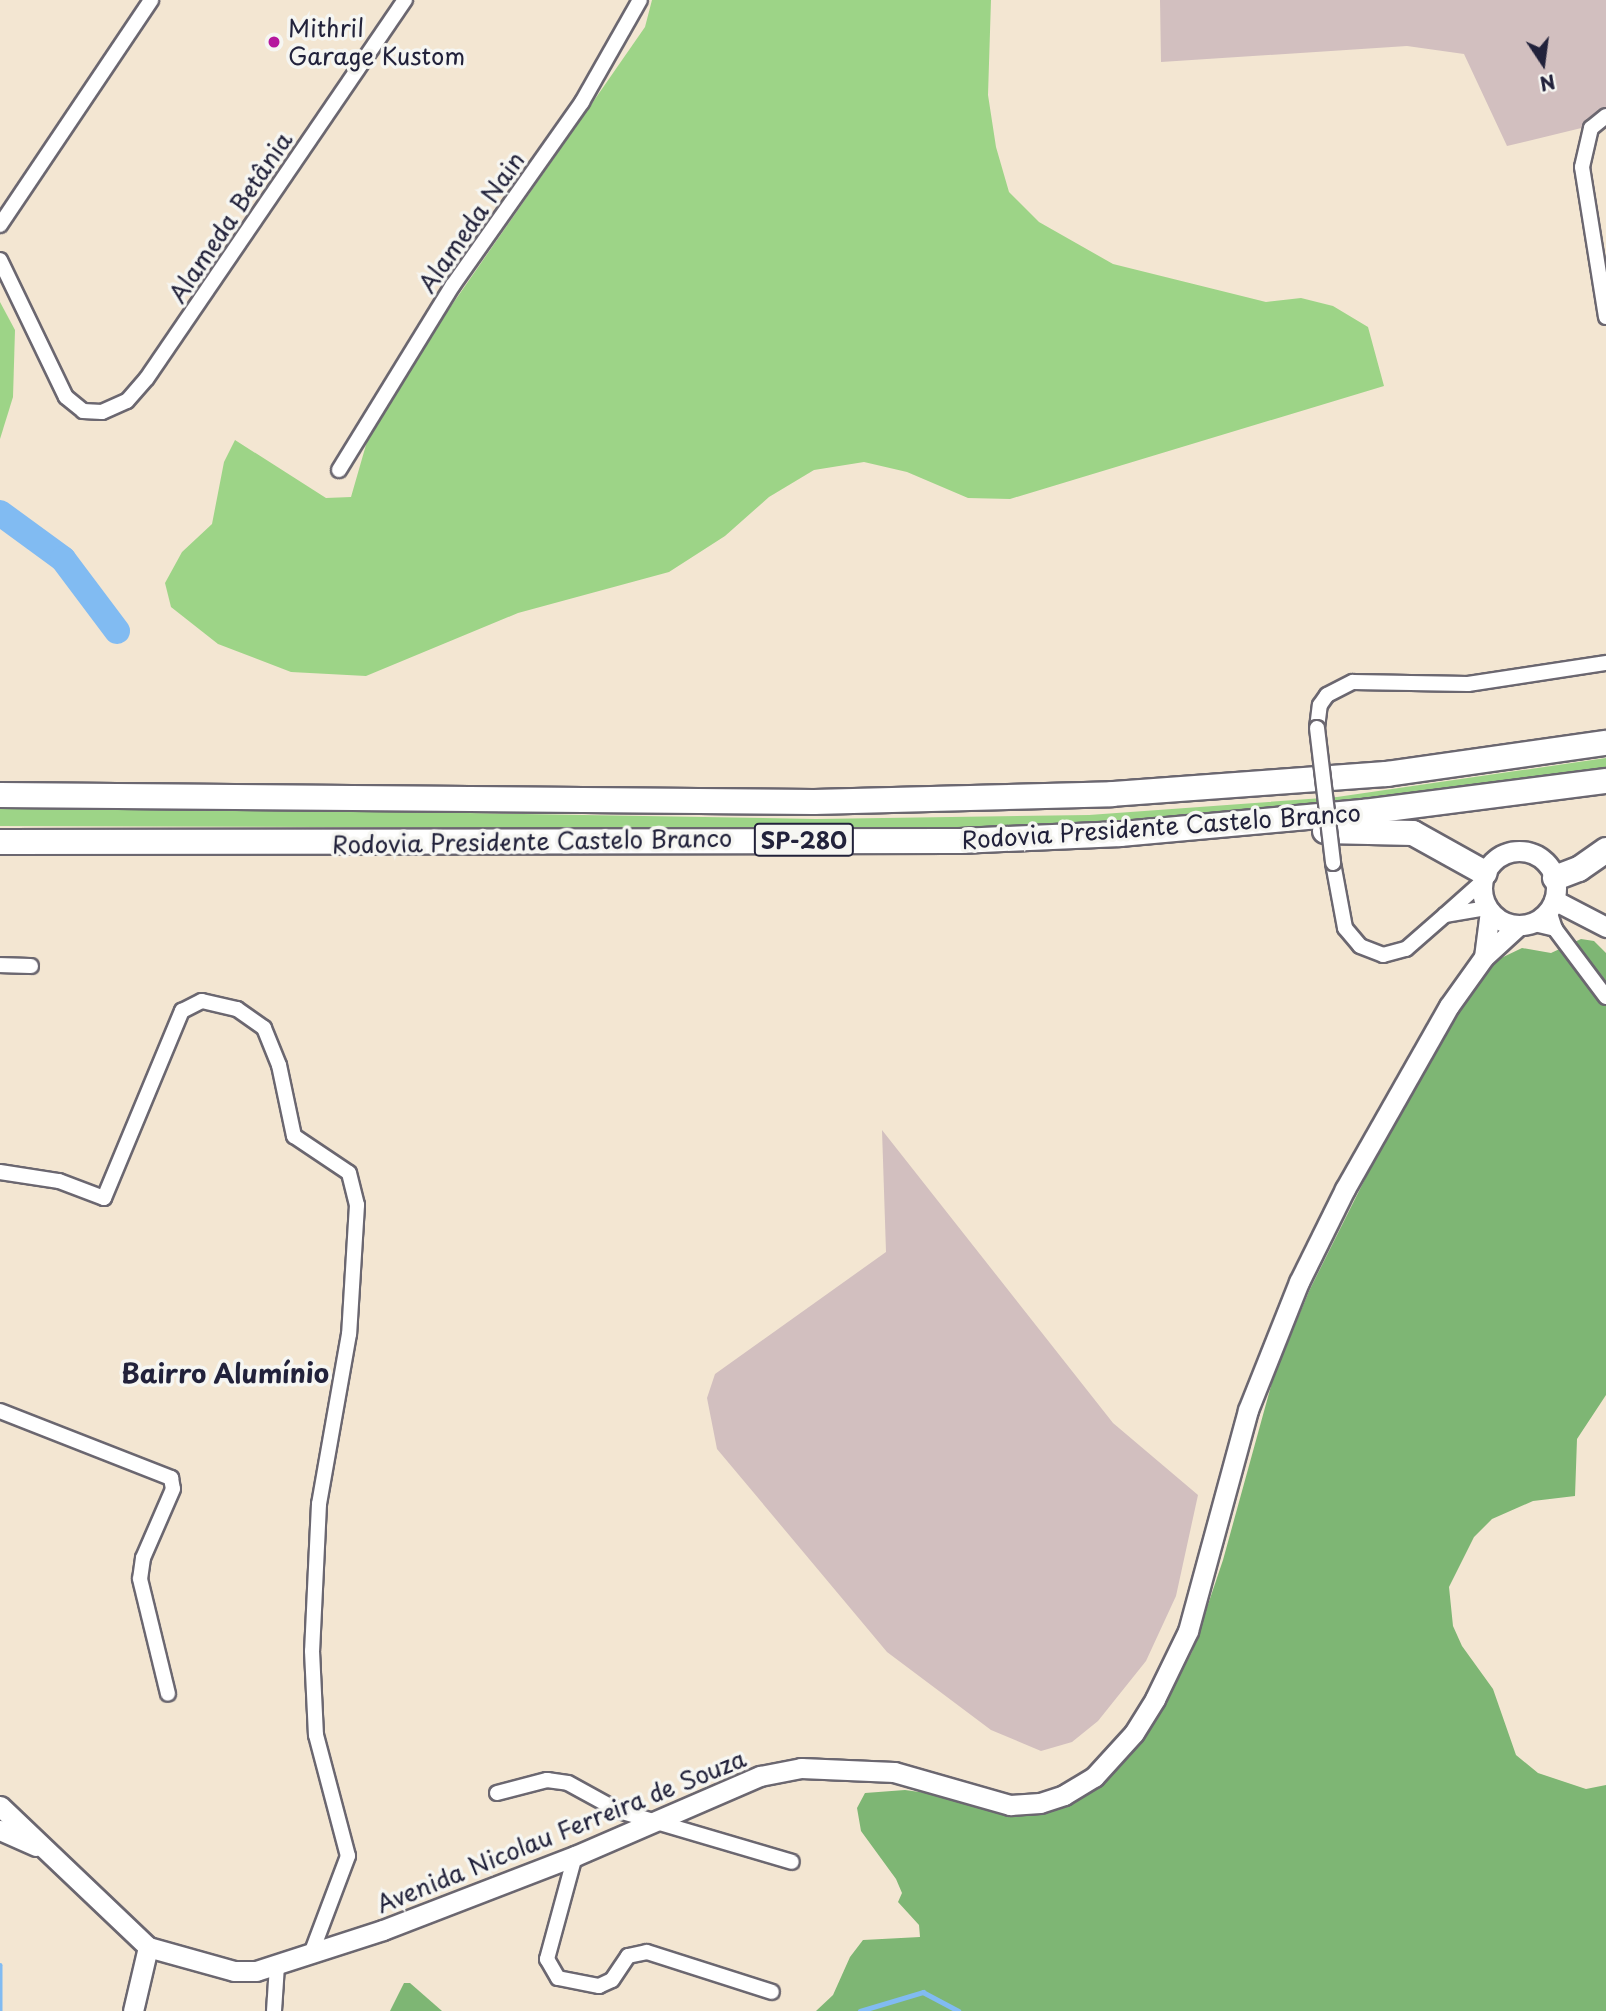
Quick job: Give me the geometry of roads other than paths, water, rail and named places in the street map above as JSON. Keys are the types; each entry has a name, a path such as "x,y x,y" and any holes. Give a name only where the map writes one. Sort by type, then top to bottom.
{"highway":[{"name":"Rodovia Presidente Castelo Branco","path":"0,795 814,802 1112,794 1387,774 1606,743"},
{"name":"Rodovia Presidente Castelo Branco","path":"0,842 960,841 1121,834 1364,813 1606,781"},
{"path":"1121,834 1413,832 1483,878"},
{"path":"1553,904 1579,869 1606,850"}],"street":[{"path":"0,225 151,0"},
{"name":"Alameda Betânia","path":"0,260 66,397 83,411 102,412 127,401 147,378 405,0"},
{"name":"Alameda Nain","path":"339,470 453,285 582,102 640,0"},
{"path":"1606,116 1591,128 1582,167 1606,317"},
{"path":"1606,663 1468,684 1353,682 1327,695 1320,705 1317,727 1333,863 1345,928 1360,946 1383,955 1406,949 1483,878 1500,856 1522,851 1543,859 1553,904 1606,997"},
{"path":"1483,878 1489,910"},
{"path":"1445,915 1489,910 1525,924 1553,904"},
{"path":"1553,904 1606,927"},
{"name":"Avenida Nicolau Ferreira de Souza","path":"1484,957 1489,910"},
{"name":"Avenida Nicolau Ferreira de Souza","path":"0,1806 148,1947 234,1971 277,1966 311,1954 575,1856 760,1776 802,1768 894,1772 1010,1805 1040,1803 1094,1777 1134,1733 1188,1631 1248,1410 1299,1282 1394,1098 1484,957 1525,924"},
{"path":"0,965 31,966"},
{"path":"0,1172 59,1181 104,1198 182,1011 202,1001 237,1009 264,1028 279,1065 295,1136 341,1165 355,1190 349,1334 318,1504 312,1592 316,1735 348,1856 311,1954"},
{"path":"0,1411 171,1478 173,1489 143,1558 139,1579 168,1693"},
{"path":"497,1793 547,1780 568,1783 619,1811 792,1862"},
{"name":"Avenida Nicolau Ferreira de Souza","path":"0,1830 50,1851"},
{"path":"575,1856 548,1967 558,1978 575,1985 607,1983 637,1951 772,1992"},
{"path":"133,2011 148,1947"},
{"path":"275,2011 277,1966"}],"waterway":[{"path":"0,513 63,559 117,631"},
{"path":"0,1965 0,2011"},
{"path":"860,2011 923,1992 958,2011"}],"place":[{"name":"Mithril Garage Kustom","path":"274,42"}],"district":[{"name":"Bairro Alumínio","path":"225,1373"}]}
